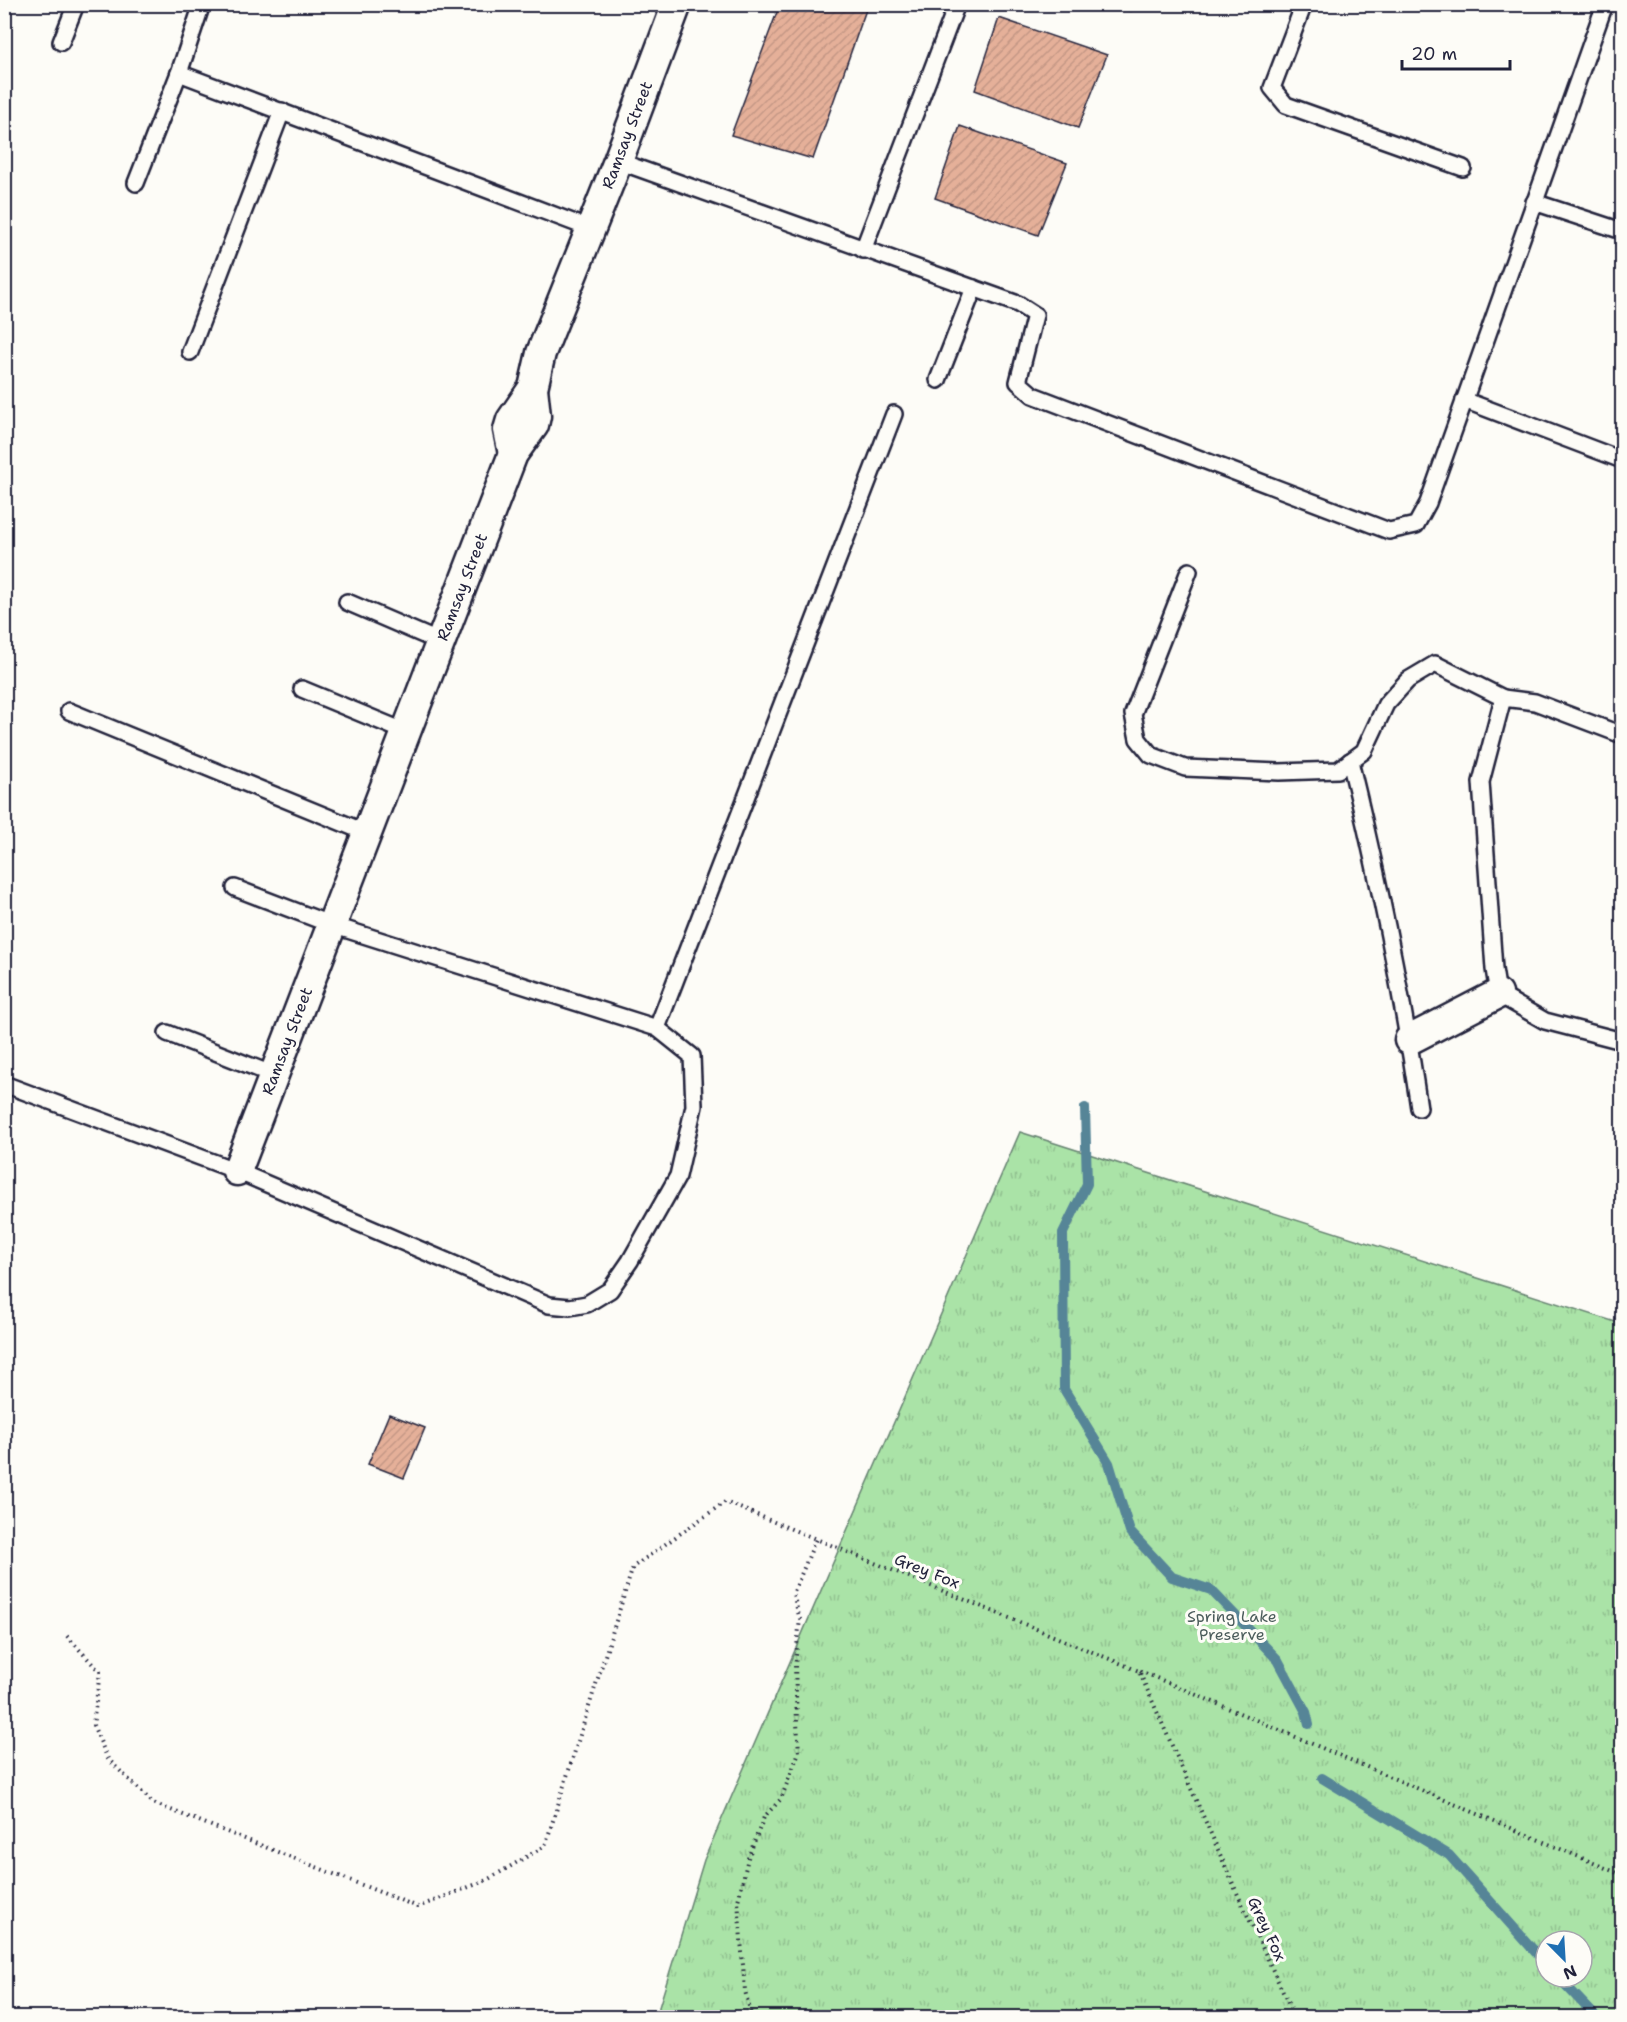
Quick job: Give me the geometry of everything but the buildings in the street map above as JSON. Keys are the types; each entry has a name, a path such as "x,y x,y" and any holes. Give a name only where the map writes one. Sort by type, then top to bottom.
{"street":[{"name":"Ramsay Street","path":"237,1171 513,454 507,430 517,409 533,388 542,353 618,162 676,5"},
{"path":"1409,1040 1498,994"}],"lane":[{"path":"61,42 76,4"},
{"path":"136,183 179,72 202,4"},
{"path":"863,250 957,4"},
{"path":"1304,4 1272,88 1286,105 1463,168"},
{"path":"618,162 1018,304 1035,315 1018,382 1033,395 1389,531 1416,525 1428,503 1605,4"},
{"path":"179,72 591,229"},
{"path":"190,352 282,111"},
{"path":"1534,202 1623,231"},
{"path":"938,380 974,288"},
{"path":"1464,400 1623,459"},
{"path":"657,1028 894,414"},
{"path":"1189,571 1132,714 1138,739 1151,755 1185,768 1267,771 1338,770 1364,751 1386,704 1408,680 1435,664 1503,698 1535,702 1623,735"},
{"path":"347,602 440,642"},
{"path":"302,689 406,732"},
{"path":"1503,698 1481,782 1494,969 1498,994 1545,1021 1623,1041"},
{"path":"69,711 367,833"},
{"path":"1350,761 1375,861 1409,1040 1419,1108"},
{"path":"4,1084 237,1171 549,1305 570,1307 587,1304 610,1290 630,1261 678,1176 694,1106 692,1056 657,1028 332,925 235,888"},
{"path":"167,1033 274,1075"}],"path":[{"name":"Grey Fox","path":"67,1636 100,1671 93,1725 108,1759 153,1803 418,1907 487,1880 544,1846 633,1566 725,1502 1139,1671 1295,2018"},
{"path":"752,2018 745,1991 738,1901 748,1858 764,1817 781,1799 800,1752 795,1665 800,1619 793,1594 816,1539"},
{"path":"1139,1671 1623,1875"}],"green space":[{"name":"Spring Lake Preserve","path":"1020,1132 1622,1324 1622,2017 656,2017 704,1860"}],"waterway":[{"path":"1085,1108 1087,1184 1063,1233 1064,1389 1109,1463 1130,1532 1172,1577 1211,1590 1278,1660 1306,1712 1309,1724"},
{"path":"1322,1778 1449,1855 1534,1951"},
{"path":"1569,1989 1597,2018"}]}
